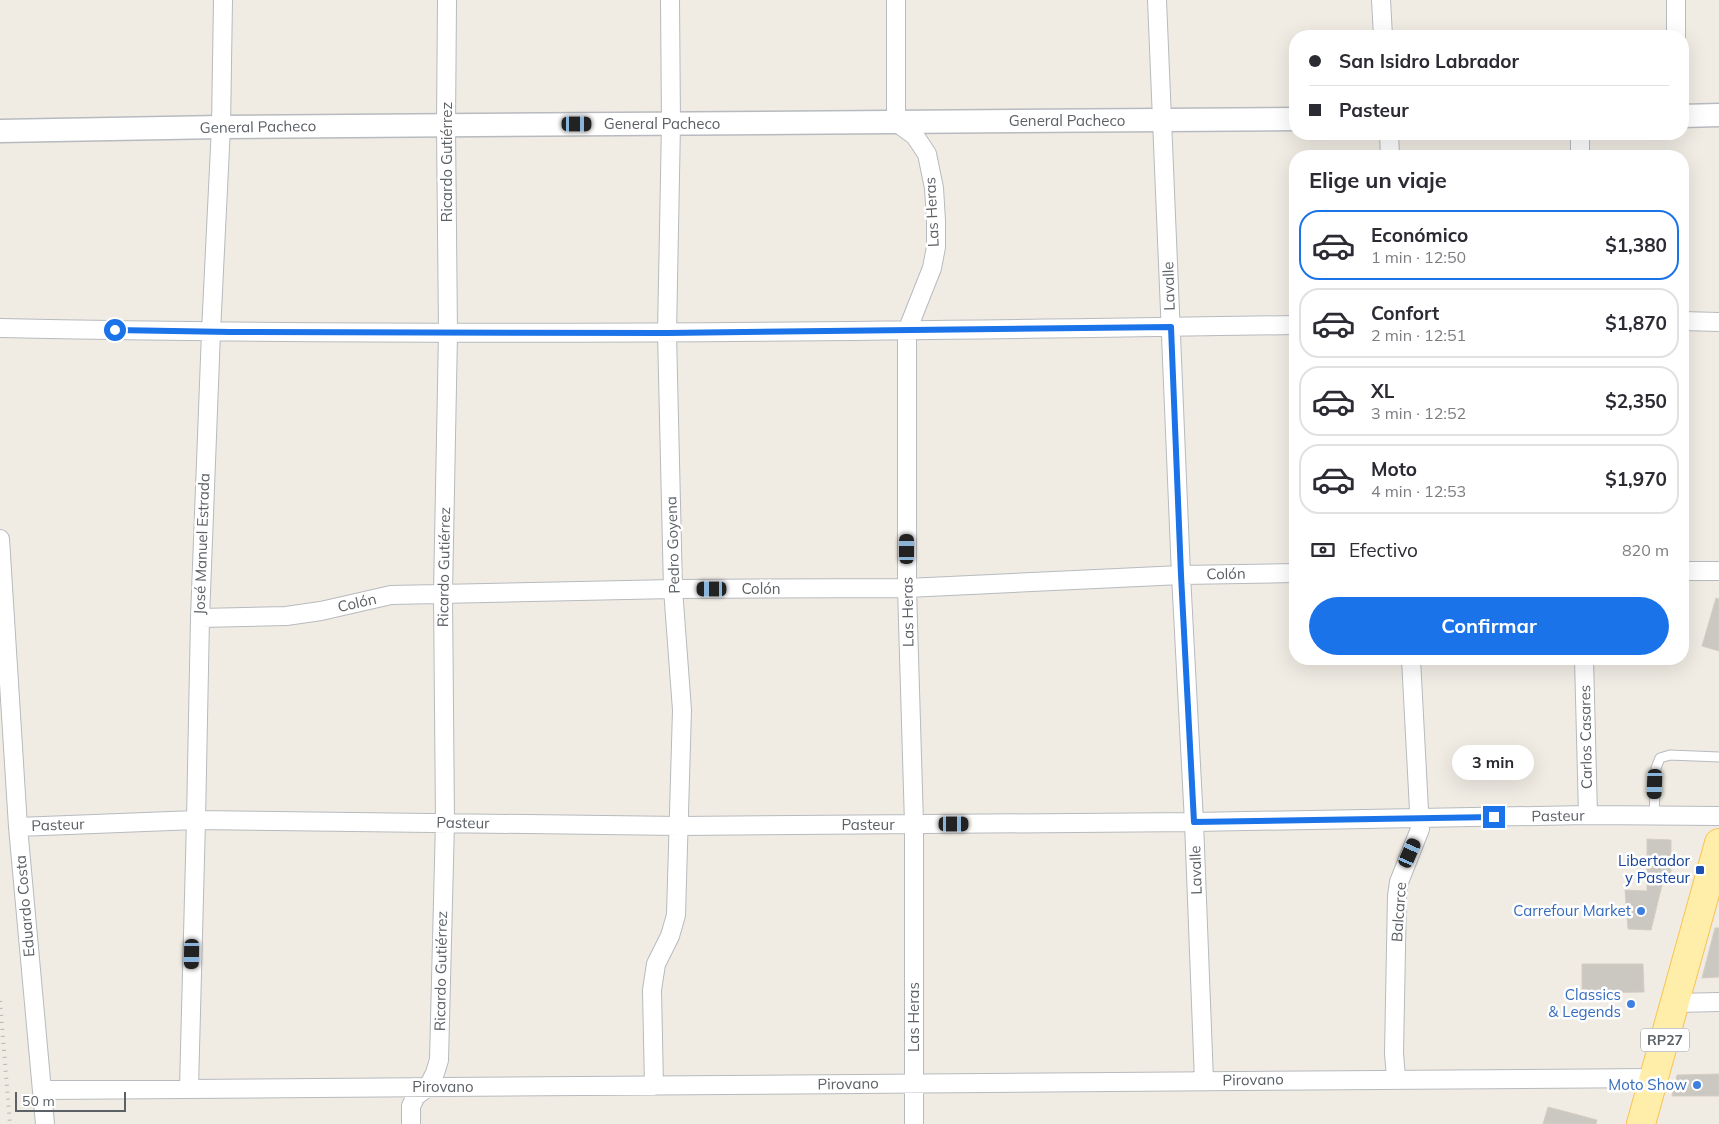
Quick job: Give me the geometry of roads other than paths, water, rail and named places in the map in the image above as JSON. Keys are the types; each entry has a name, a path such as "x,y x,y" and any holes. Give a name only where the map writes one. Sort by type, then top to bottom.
{"main road":[{"name":"RP27","path":"1641,1124 1719,843"}],"street":[{"name":"José Manuel Estrada","path":"189,1088 200,618 210,332 221,127 223,0"},
{"name":"Ricardo Gutiérrez","path":"411,1124 411,1106 416,1096 428,1087 439,1060 445,822 443,593 448,333 446,0"},
{"name":"Pedro Goyena","path":"654,1086 652,990 656,964 670,936 676,915 682,710 674,589 667,333 671,124 670,0"},
{"path":"896,0 896,122"},
{"name":"Lavalle","path":"1158,0 1204,1081"},
{"path":"1381,0 1383,30"},
{"path":"1676,0 1676,30"},
{"path":"1689,116 1719,115"},
{"name":"General Pacheco","path":"0,131 221,127 1289,119"},
{"name":"Las Heras","path":"896,122 915,136 927,154 934,188 936,247 933,261 907,331 907,588 914,824 914,1124"},
{"path":"1689,321 1719,322"},
{"path":"0,328 210,332 667,333 1289,325"},
{"name":"Eduardo Costa","path":"0,539 18,827 45,1124"},
{"path":"1689,572 1719,571"},
{"name":"Colón","path":"200,618 286,616 321,611 391,595 674,589 907,588 1181,575 1289,573"},
{"name":"Balcarce","path":"1396,1078 1394,1053 1397,896 1399,882 1420,829 1411,665"},
{"name":"Carlos Casares","path":"1584,665 1588,816"},
{"name":"Pasteur","path":"18,827 196,820 680,826 1719,816"},
{"path":"1675,1003 1719,1002"},
{"name":"Pirovano","path":"43,1090 1396,1078 1654,1078"}],"lane":[{"path":"1654,816 1656,768 1660,758 1670,755 1719,756"}],"railway":[{"path":"0,1001 10,1124"}],"place":[{"name":"Libertador y Pasteur","path":"1700,870"},
{"name":"Carrefour Market","path":"1641,911"},
{"name":"Classics & Legends","path":"1631,1004"},
{"name":"Moto Show","path":"1697,1085"}]}
